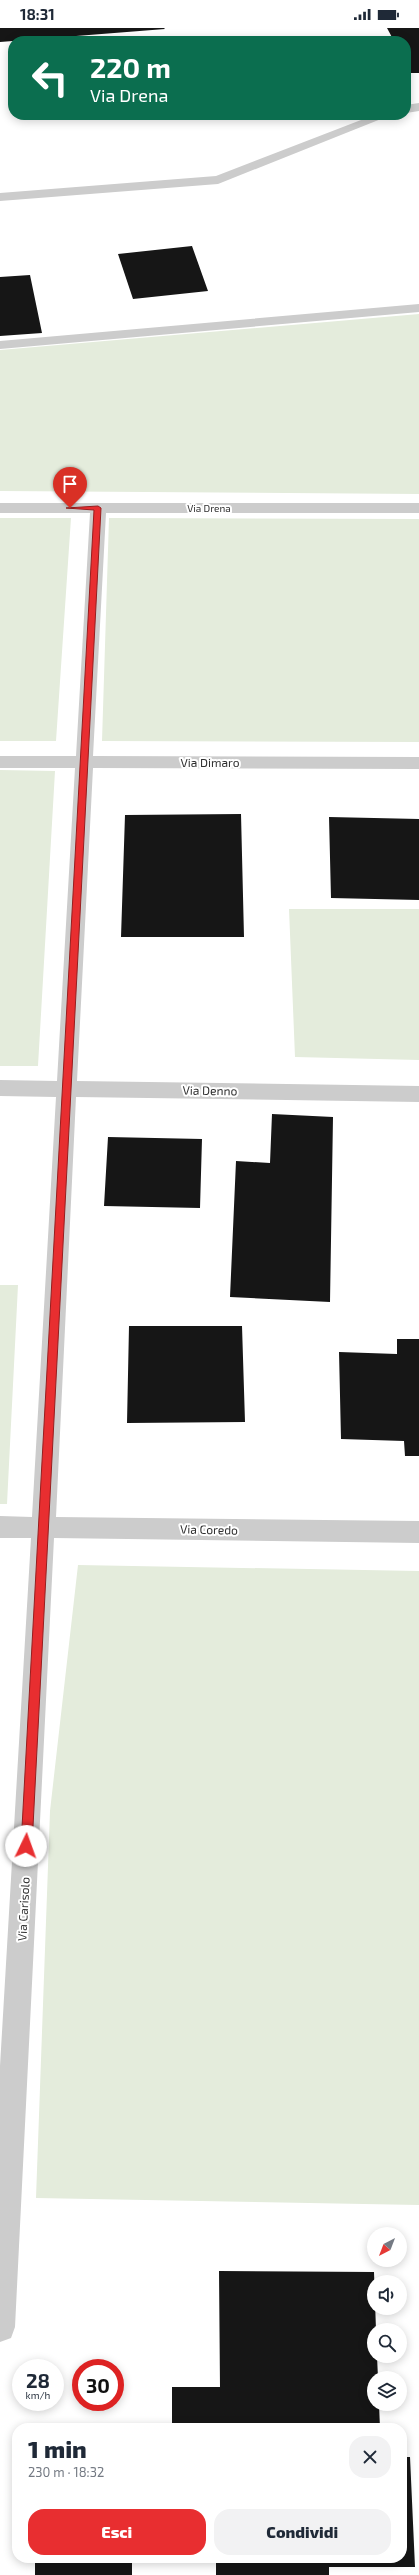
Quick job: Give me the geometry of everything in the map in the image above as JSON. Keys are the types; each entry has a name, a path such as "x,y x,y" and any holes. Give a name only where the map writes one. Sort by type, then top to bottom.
{"street":[{"path":"0,197 218,180 372,120"},
{"path":"0,345 419,308"},
{"name":"Via Drena","path":"0,508 419,508"},
{"name":"Via Carisolo","path":"0,2327 4,2164 43,1527 98,508"},
{"name":"Via Dimaro","path":"0,762 419,763"},
{"name":"Via Denno","path":"0,1088 419,1094"},
{"name":"Via Coredo","path":"0,1527 419,1532"}],"green space":[{"path":"419,314 419,494 0,491 0,350"},
{"path":"0,518 71,518 56,741 0,741"},
{"path":"109,518 419,519 419,742 102,741"},
{"path":"0,770 55,771 38,1066 0,1066"},
{"path":"289,909 419,909 419,1060 295,1057"},
{"path":"0,1285 18,1285 7,1504 0,1504"},
{"path":"78,1565 419,1571 419,2205 36,2198 50,1811"}],"building":[{"path":"0,28 165,29 76,36 8,36 8,41 0,42"},
{"path":"387,28 419,28 419,73 411,73 411,36 391,36"},
{"path":"192,246 208,291 133,299 118,254"},
{"path":"30,275 42,333 0,336 0,277"},
{"path":"241,814 244,937 121,937 125,815"},
{"path":"329,817 419,819 419,900 331,898"},
{"path":"272,1114 333,1117 330,1302 230,1297 236,1161 270,1163"},
{"path":"108,1137 202,1139 200,1208 104,1206"},
{"path":"129,1326 242,1326 245,1422 127,1423"},
{"path":"397,1339 419,1339 419,1456 405,1456 404,1441 341,1439 339,1352 397,1354"},
{"path":"219,2271 374,2272 374,2275 367,2275 367,2315 375,2315 376,2323 367,2323 367,2363 377,2363 378,2371 367,2371 367,2411 379,2411 380,2423 172,2423 172,2387 220,2387"},
{"path":"407,2457 410,2457 415,2567 329,2567 329,2575 216,2575 216,2563 407,2563"},
{"path":"35,2563 132,2563 132,2575 35,2575"}],"route":[{"path":"26,1846 98,508 70,508"}]}
